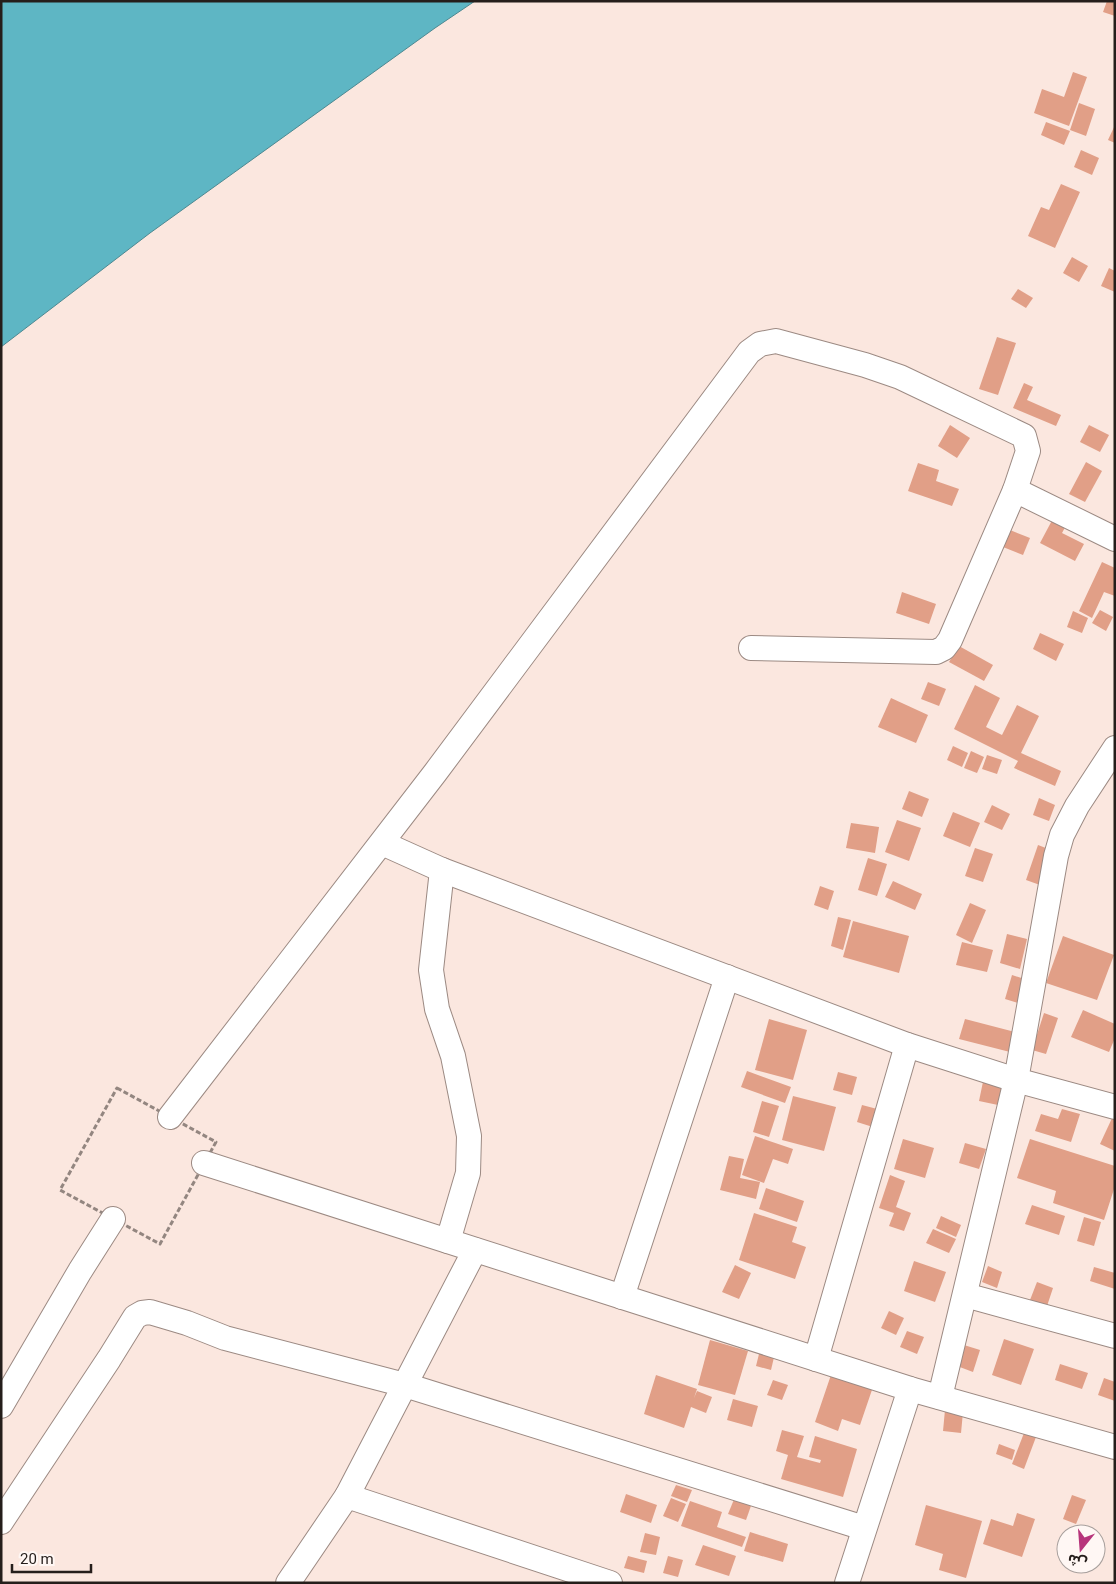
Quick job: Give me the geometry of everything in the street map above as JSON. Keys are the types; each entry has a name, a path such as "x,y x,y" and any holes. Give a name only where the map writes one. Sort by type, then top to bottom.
{"street":[{"path":"170,1117 382,843 749,352 760,344 776,341 865,365 900,377 1024,436 1028,451 1015,490 950,640 944,648 936,652 751,648"},
{"path":"1015,490 1115,540"},
{"path":"940,1397 1016,1080 1056,856 1062,835 1076,806 1115,748"},
{"path":"382,843 442,870 907,1045 1016,1080 1115,1107"},
{"path":"442,870 431,970 437,1009 453,1056 469,1136 468,1173 448,1241"},
{"path":"622,1297 727,977"},
{"path":"816,1359 907,1045"},
{"path":"204,1163 910,1389 1115,1447"},
{"path":"1,1406 113,1219"},
{"path":"288,1583 347,1496 475,1250"},
{"path":"965,1295 1115,1336"},
{"path":"1,1522 109,1360 135,1317 142,1313 150,1312 187,1323 225,1338 405,1385 864,1528"},
{"path":"847,1583 910,1389"},
{"path":"347,1496 610,1583"}],"path":[{"path":"117,1088 170,1117 216,1142 160,1244 60,1190 117,1088"}],"water":[{"path":"1,1 475,1 150,233 1,347"}],"building":[{"path":"1107,1 1115,1 1115,16 1103,12"},
{"path":"1073,72 1087,77 1069,126 1034,113 1042,89 1064,97"},
{"path":"1079,103 1095,109 1086,136 1070,130"},
{"path":"1046,122 1070,131 1064,145 1041,135"},
{"path":"1115,125 1115,143 1108,140"},
{"path":"1081,150 1099,158 1092,175 1074,167"},
{"path":"1061,184 1080,192 1055,248 1028,236 1041,207 1049,210"},
{"path":"1072,257 1088,266 1079,282 1063,273"},
{"path":"1109,268 1115,271 1115,292 1101,286"},
{"path":"1018,289 1033,298 1026,308 1011,299"},
{"path":"997,337 1016,343 998,395 979,389"},
{"path":"1024,383 1033,387 1027,400 1061,415 1056,426 1013,408"},
{"path":"950,425 970,438 957,458 938,446"},
{"path":"1089,425 1109,435 1100,452 1080,442"},
{"path":"1086,462 1102,471 1085,502 1069,494"},
{"path":"918,463 939,470 936,481 959,489 952,506 908,491"},
{"path":"1057,511 1070,518 1062,533 1084,544 1075,561 1040,543"},
{"path":"1000,526 1030,538 1023,555 993,543"},
{"path":"1102,562 1115,568 1115,596 1104,592 1092,618 1079,611"},
{"path":"902,592 936,604 929,624 896,613"},
{"path":"1100,610 1113,617 1106,631 1092,623"},
{"path":"1073,611 1088,618 1082,633 1067,627"},
{"path":"1040,633 1064,644 1056,661 1033,649"},
{"path":"959,646 993,665 984,681 949,662"},
{"path":"928,682 946,689 939,706 921,699"},
{"path":"975,685 1000,698 986,727 1002,735 1017,705 1039,716 1021,753 1061,771 1055,786 1014,768 1018,761 954,729"},
{"path":"891,698 928,715 916,743 878,727"},
{"path":"953,746 968,753 962,767 947,760"},
{"path":"971,751 984,757 977,773 964,768"},
{"path":"987,755 1002,760 997,774 982,769"},
{"path":"909,791 929,799 922,817 902,809"},
{"path":"1039,798 1055,805 1049,821 1033,815"},
{"path":"992,805 1010,814 1002,830 984,822"},
{"path":"953,812 980,823 970,847 943,836"},
{"path":"897,820 921,828 909,861 885,852"},
{"path":"851,823 879,827 875,853 846,848"},
{"path":"1038,845 1051,850 1040,885 1026,880"},
{"path":"975,848 993,854 983,882 965,876"},
{"path":"868,858 887,864 877,896 858,890"},
{"path":"893,881 922,894 915,910 885,897"},
{"path":"820,886 834,891 828,910 814,905"},
{"path":"970,903 986,910 972,943 956,935"},
{"path":"838,917 851,920 843,950 831,946"},
{"path":"853,921 909,936 899,973 843,957"},
{"path":"1007,934 1027,939 1020,969 1000,963"},
{"path":"1063,936 1114,955 1097,1000 1046,983"},
{"path":"962,942 993,950 987,972 956,965"},
{"path":"1012,975 1031,981 1024,1005 1005,999"},
{"path":"1083,1010 1115,1024 1115,1038 1109,1052 1071,1037"},
{"path":"1044,1013 1058,1018 1046,1054 1032,1050"},
{"path":"769,1019 807,1030 793,1080 755,1070"},
{"path":"965,1019 1015,1032 1010,1052 959,1039"},
{"path":"747,1071 791,1087 785,1103 741,1087"},
{"path":"838,1072 857,1077 852,1095 833,1090"},
{"path":"984,1077 1003,1081 998,1105 979,1101"},
{"path":"793,1096 836,1107 824,1151 782,1140"},
{"path":"762,1101 779,1106 769,1137 753,1132"},
{"path":"862,1105 881,1110 876,1128 857,1122"},
{"path":"1062,1109 1080,1114 1071,1142 1035,1131 1041,1114 1058,1119"},
{"path":"1113,1116 1115,1117 1115,1151 1100,1144"},
{"path":"755,1136 793,1149 788,1164 773,1159 764,1183 742,1175"},
{"path":"903,1139 934,1148 925,1178 894,1169"},
{"path":"1030,1139 1115,1166 1115,1186 1104,1220 1053,1203 1056,1191 1017,1178"},
{"path":"965,1143 986,1149 979,1169 959,1163"},
{"path":"729,1156 744,1159 740,1178 760,1182 756,1199 720,1190"},
{"path":"890,1175 905,1181 896,1207 911,1213 904,1231 889,1226 894,1213 879,1208"},
{"path":"766,1188 804,1201 797,1222 759,1209"},
{"path":"1032,1205 1065,1216 1059,1235 1025,1224"},
{"path":"754,1213 797,1227 792,1242 806,1247 795,1279 739,1260"},
{"path":"941,1216 961,1225 956,1237 936,1228"},
{"path":"1084,1217 1101,1222 1094,1246 1077,1241"},
{"path":"933,1229 956,1239 949,1253 926,1243"},
{"path":"914,1261 946,1272 935,1302 904,1291"},
{"path":"735,1265 751,1273 739,1299 722,1292"},
{"path":"988,1266 1002,1272 997,1288 982,1282"},
{"path":"1094,1267 1115,1273 1115,1289 1090,1281"},
{"path":"1037,1282 1053,1288 1047,1306 1030,1300"},
{"path":"889,1311 904,1318 896,1335 881,1328"},
{"path":"907,1331 924,1337 917,1354 900,1347"},
{"path":"1004,1339 1034,1349 1021,1385 992,1375"},
{"path":"710,1340 748,1351 735,1395 698,1385"},
{"path":"964,1345 980,1350 973,1372 957,1366"},
{"path":"760,1350 775,1353 771,1370 756,1366"},
{"path":"1060,1364 1088,1373 1082,1389 1055,1380"},
{"path":"833,1369 874,1384 860,1425 842,1419 838,1431 815,1422"},
{"path":"656,1375 697,1389 694,1398 697,1391 712,1397 706,1413 691,1407 684,1428 644,1414"},
{"path":"1104,1378 1115,1382 1115,1401 1098,1395"},
{"path":"773,1380 788,1385 782,1400 767,1395"},
{"path":"733,1399 758,1406 752,1427 727,1420"},
{"path":"945,1410 963,1412 961,1433 943,1431"},
{"path":"782,1430 804,1436 797,1457 820,1463 821,1460 809,1457 815,1436 857,1449 843,1497 781,1479 788,1455 776,1451"},
{"path":"1024,1433 1036,1437 1024,1469 1012,1464"},
{"path":"999,1444 1015,1450 1012,1460 996,1454"},
{"path":"676,1485 692,1490 687,1502 671,1496"},
{"path":"626,1494 657,1505 651,1523 620,1512"},
{"path":"1072,1495 1086,1500 1076,1524 1063,1519"},
{"path":"735,1497 752,1503 746,1520 728,1514"},
{"path":"671,1498 686,1504 678,1522 663,1516"},
{"path":"690,1501 722,1512 717,1527 746,1537 742,1547 681,1526"},
{"path":"926,1505 982,1521 966,1578 939,1570 943,1554 915,1545"},
{"path":"1017,1513 1035,1519 1022,1557 983,1544 991,1519 1013,1526"},
{"path":"750,1532 788,1544 783,1562 744,1551"},
{"path":"645,1533 660,1537 656,1555 640,1552"},
{"path":"703,1545 736,1556 729,1576 695,1565"},
{"path":"628,1556 647,1561 644,1573 624,1568"},
{"path":"668,1556 683,1560 678,1577 663,1573"}]}
